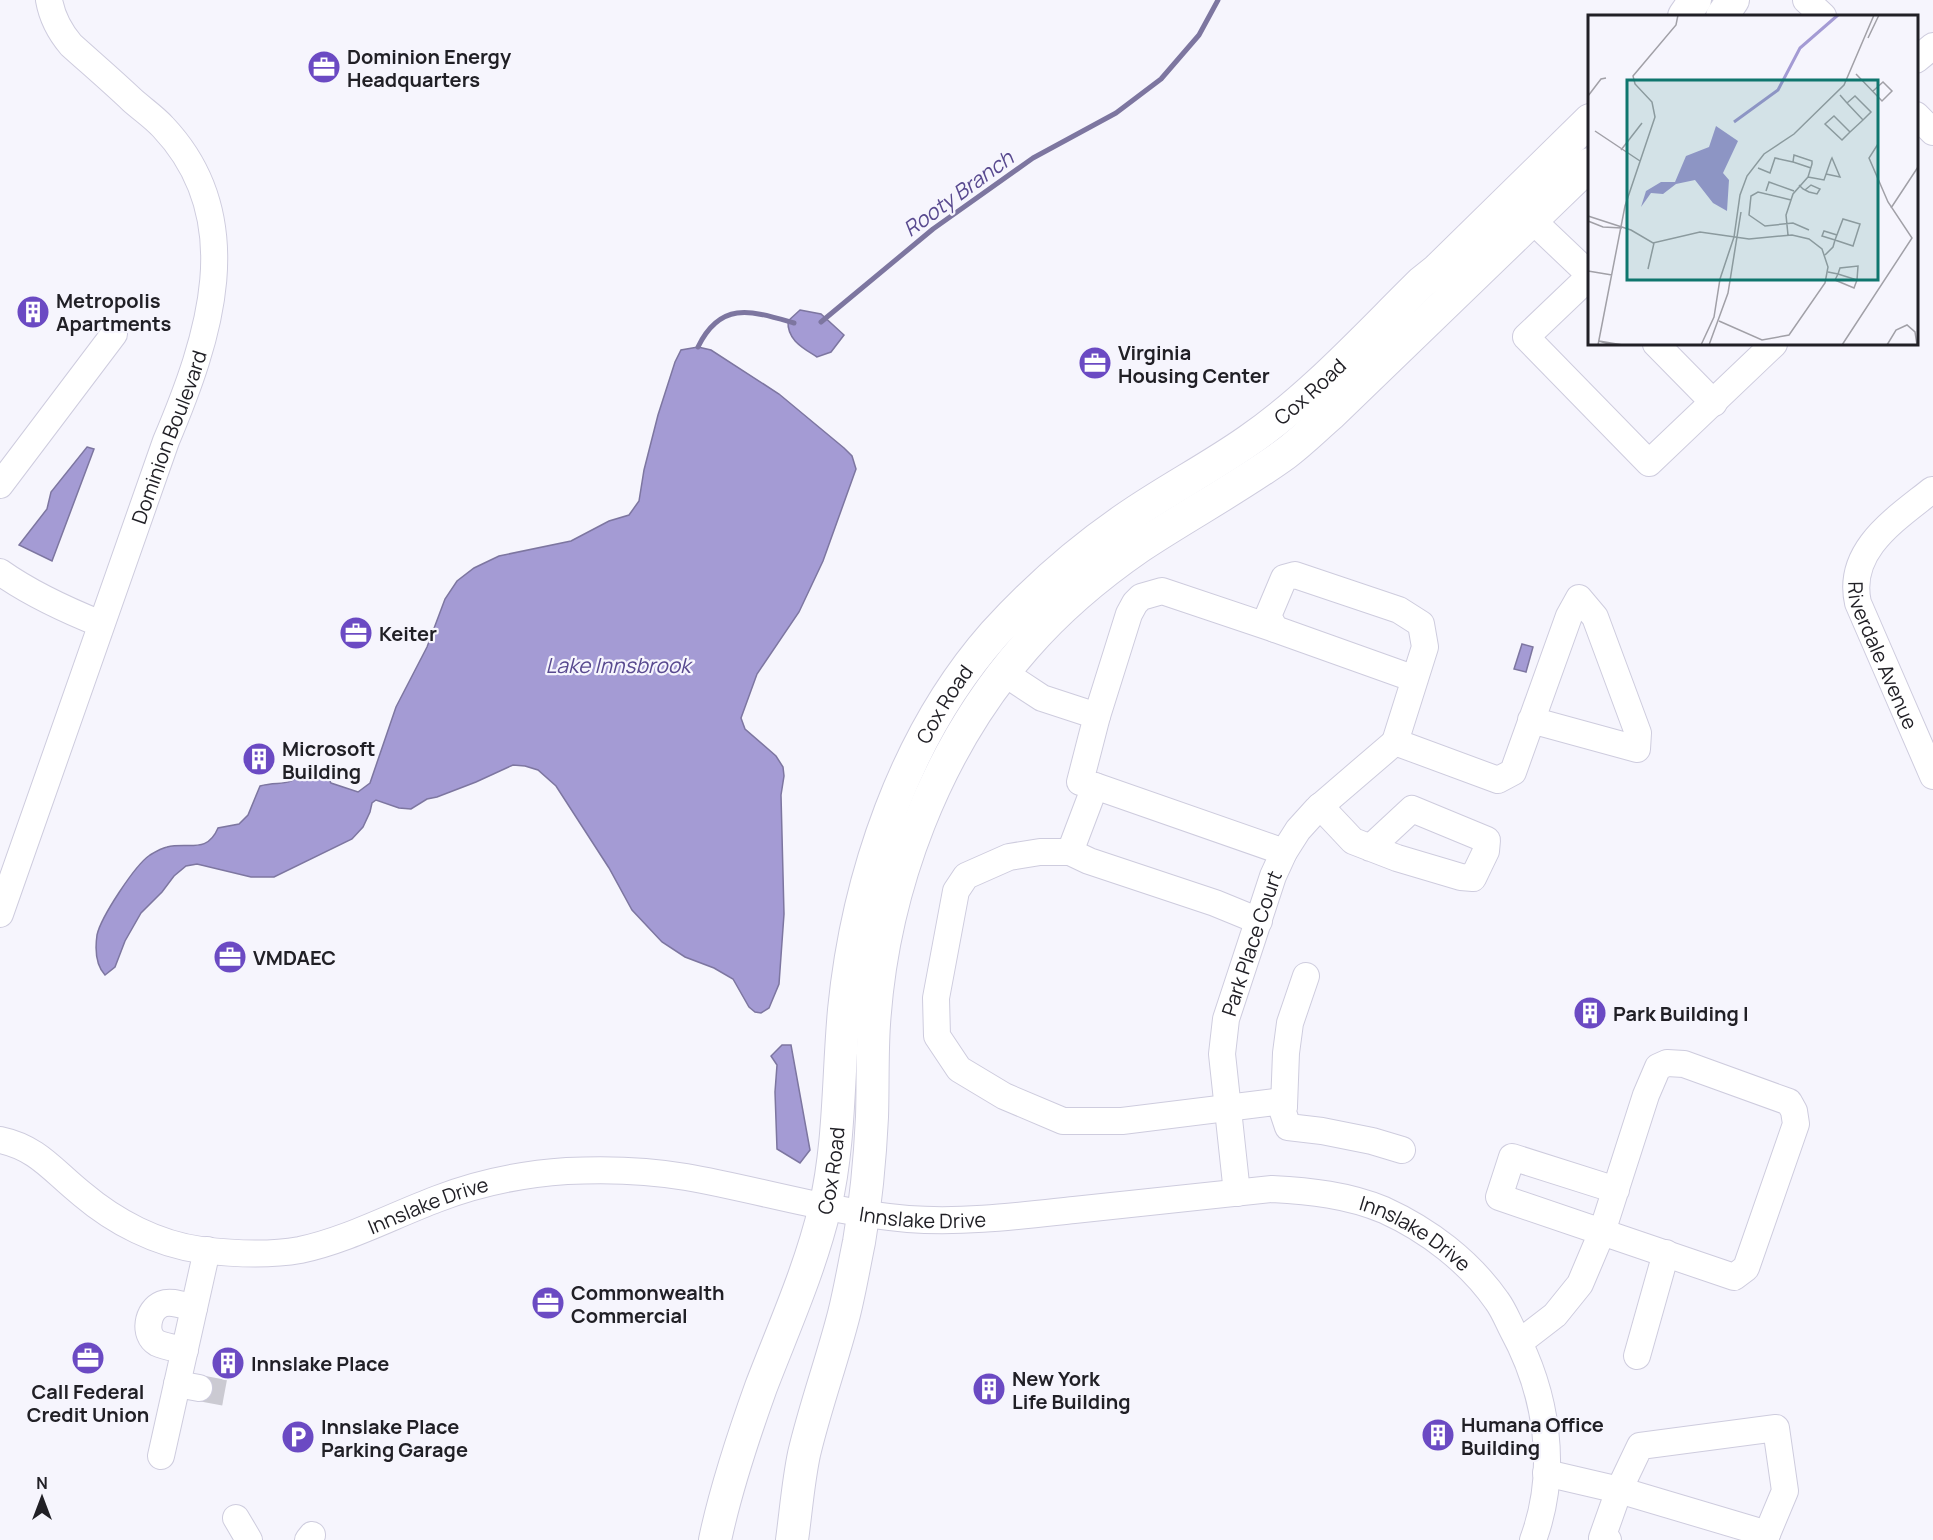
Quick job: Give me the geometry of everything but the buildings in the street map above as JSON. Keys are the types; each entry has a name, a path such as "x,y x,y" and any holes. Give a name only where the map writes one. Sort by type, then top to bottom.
{"main road":[{"path":"1685,15 1695,0"},
{"path":"1723,15 1733,0"},
{"name":"Cox Road","path":"715,1540 740,1448 761,1387 799,1294 825,1206 833,1155 847,983 855,935 866,885 886,822 899,788 925,735 959,680 991,637 1054,572 1128,517 1248,441 1285,413 1437,270 1588,122"},
{"name":"Cox Road","path":"792,1540 804,1455 844,1316 863,1212 872,1121 874,1025 887,930 902,874 928,801 948,758 970,721 1004,673 1063,607 1138,548 1278,458 1322,423 1588,166"}],"street":[{"name":"Dominion Boulevard","path":"0,914 166,441 181,405 208,321 215,258 212,218 191,166 181,150 163,127 71,45 62,34 50,9 49,0"},
{"path":"1806,0 1822,15"},
{"path":"1918,59 1933,46"},
{"path":"1918,116 1933,132"},
{"path":"1513,194 1532,220 1588,274"},
{"path":"1588,278 1526,337 1649,463 1773,345"},
{"path":"0,485 114,334"},
{"path":"1657,345 1714,403"},
{"name":"Riverdale Avenue","path":"1932,490 1891,523 1872,544 1857,570 1855,590 1858,603 1933,776"},
{"path":"0,572 18,585 101,624"},
{"path":"1275,629 1268,616 1284,578 1295,575 1399,610 1421,624 1425,647 1395,742 1498,780 1513,772 1531,720 1569,616 1579,598 1595,617 1638,733 1637,749 1531,720"},
{"path":"1284,852 1080,782 1097,716 1129,614 1135,603 1141,597 1161,591 1415,679"},
{"path":"1004,673 1042,698 1097,716"},
{"name":"Park Place Court","path":"1237,1193 1222,1054 1226,1019 1273,876 1298,830 1320,806 1395,742"},
{"path":"1070,852 1095,786"},
{"path":"1320,806 1353,841 1370,848"},
{"path":"1259,921 1215,903 1089,861 1070,852 1040,852 1009,857 966,876 956,891 936,998 937,1036 959,1069 1004,1096 1063,1121 1122,1121 1267,1102 1275,1102 1284,1106"},
{"path":"1306,976 1290,1023 1286,1053 1284,1112 1288,1127 1372,1141 1402,1150"},
{"path":"1520,1342 1555,1315 1581,1284 1602,1232 1616,1190 1646,1095 1658,1067 1667,1063 1684,1064 1789,1102 1794,1111 1796,1124 1746,1269 1734,1277 1666,1253 1602,1232 1499,1197 1512,1157 1616,1190"},
{"name":"Innslake Drive","path":"0,1140 40,1156 81,1194 114,1218 144,1233 168,1242 235,1254 300,1250 335,1240 442,1197 475,1187 518,1177 563,1171 607,1169 674,1175 825,1206 905,1218 971,1220 1272,1189 1344,1197 1401,1218 1444,1246 1467,1266 1497,1302 1520,1342 1534,1376 1546,1436 1543,1500 1533,1540"},
{"path":"161,1456 188,1386 185,1350 207,1250"},
{"path":"1637,1356 1666,1253"},
{"path":"185,1350 156,1342 149,1334 148,1321 153,1310 162,1304 175,1303 194,1308"},
{"path":"1546,1473 1619,1490 1766,1537 1785,1491 1776,1428 1640,1446 1619,1490 1602,1538 1608,1540"}],"water":[{"path":"800,310 821,314 844,335 831,352 817,357 801,347 793,338 788,328 788,321"},
{"name":"Lake Innsbrook","path":"698,347 711,350 779,394 844,448 852,456 856,469 823,561 799,612 757,674 741,718 745,729 776,756 783,767 784,776 781,795 784,914 779,984 769,1008 761,1013 755,1012 749,1007 733,979 714,968 685,957 662,942 632,910 609,868 556,786 538,770 513,765 476,782 427,799 411,809 399,808 376,800 372,803 363,827 352,839 274,877 251,877 197,864 186,866 141,913 125,941 115,967 105,975 96,956 96,940 100,927 128,880 150,855 167,847 203,844 214,836 218,828 239,824 248,815 260,786 288,782 305,771 326,775 331,783 358,792 370,783 396,707 427,647 445,599 457,581 474,568 499,556 571,541 609,521 629,515 639,501 644,470 658,415 675,362 681,350"},
{"path":"87,447 94,449 52,561 19,545 47,509 51,492"},
{"path":"1522,644 1533,647 1526,672 1514,669"},
{"path":"782,1045 791,1045 810,1150 800,1163 777,1149 775,1092 777,1065 771,1056"}],"waterway":[{"name":"Rooty Branch","path":"821,322 933,229 1033,158 1116,113 1161,79 1199,35 1218,0"},
{"name":"Rooty Branch","path":"698,347 707,332 727,316 751,313 794,323"}],"tunnel":[{"path":"199,1388 226,1393"}],"place":[{"name":"Dominion Energy Headquarters","path":"324,67"},
{"name":"Metropolis Apartments","path":"33,312"},
{"name":"Virginia Housing Center","path":"1095,363"},
{"name":"Keiter","path":"356,633"},
{"name":"Microsoft Building","path":"259,759"},
{"name":"VMDAEC","path":"230,957"},
{"name":"Park Building I","path":"1590,1013"},
{"name":"Commonwealth Commercial","path":"548,1303"},
{"name":"Call Federal Credit Union","path":"88,1358"},
{"name":"Innslake Place","path":"228,1363"},
{"name":"New York Life Building","path":"989,1389"},
{"name":"Humana Office Building","path":"1438,1435"},
{"name":"Innslake Place Parking Garage","path":"298,1437"}]}
